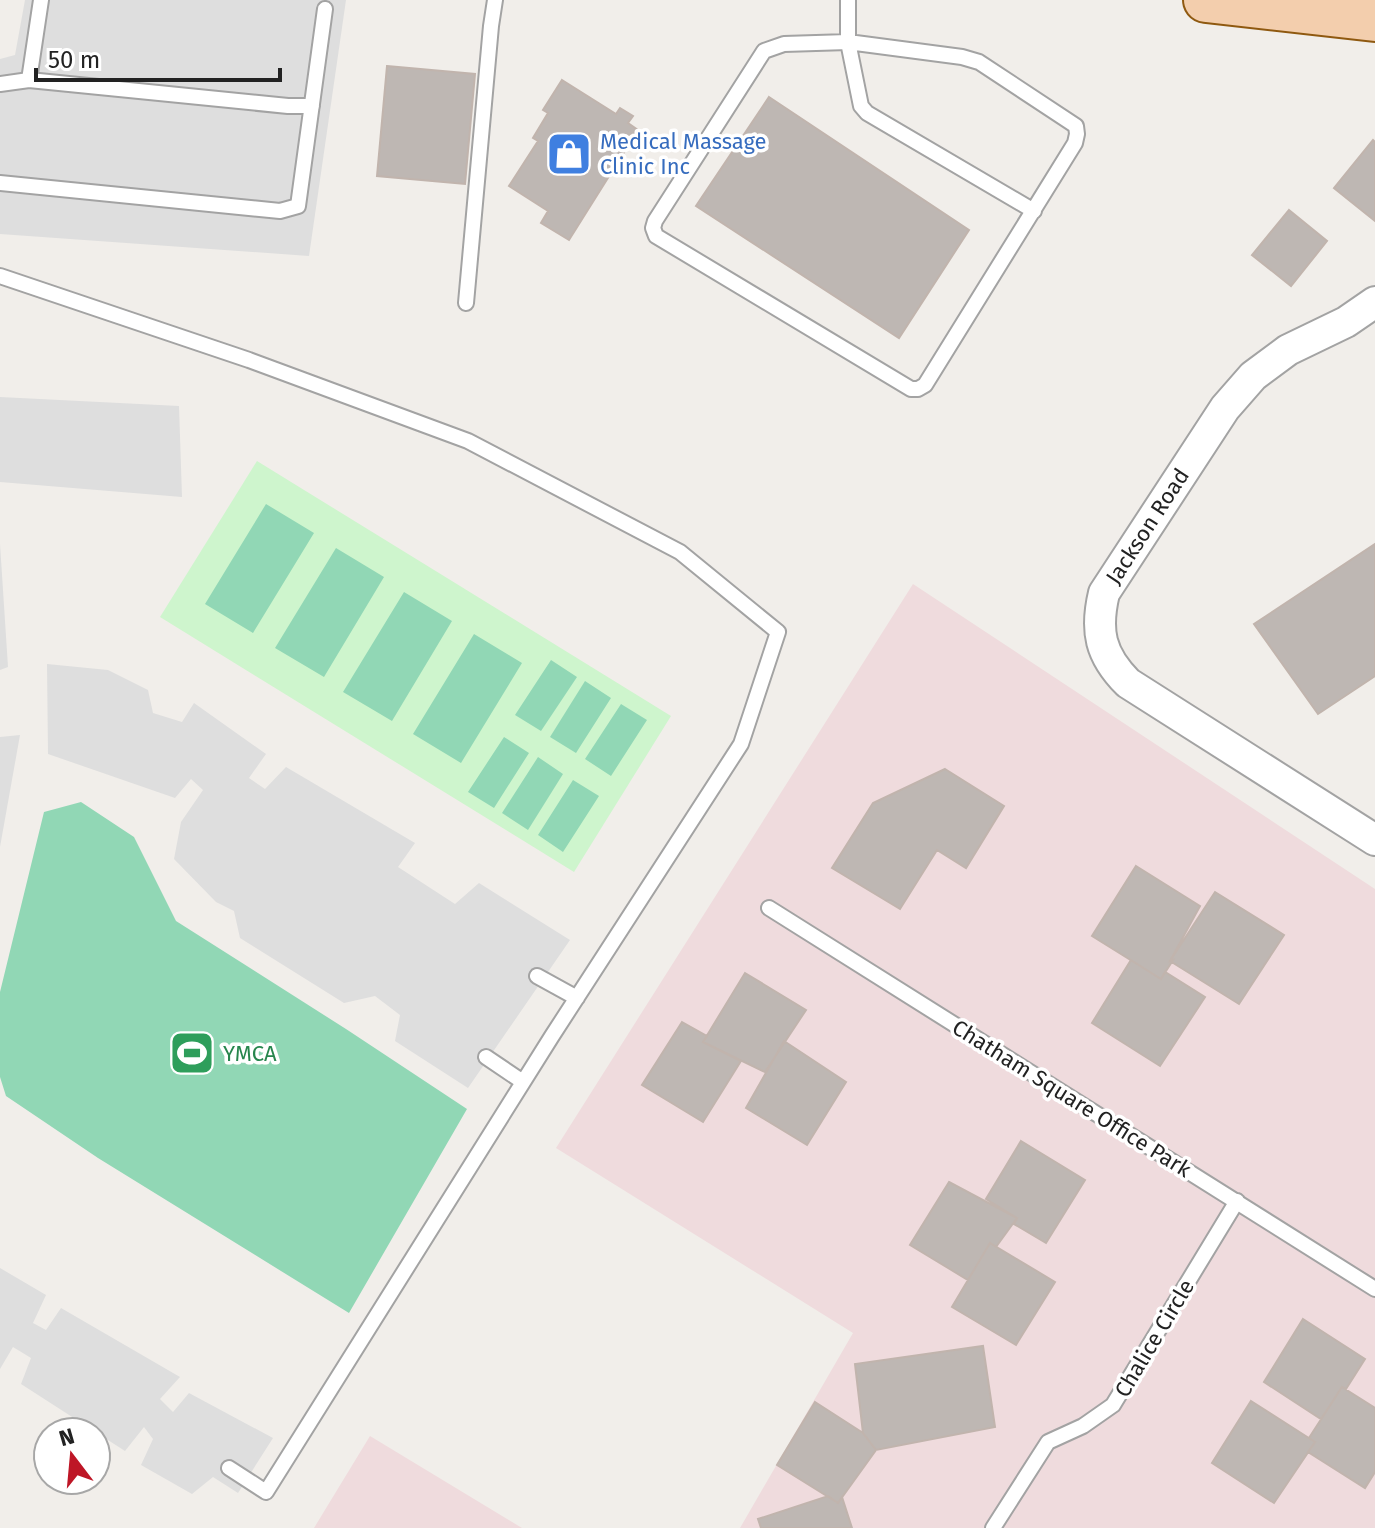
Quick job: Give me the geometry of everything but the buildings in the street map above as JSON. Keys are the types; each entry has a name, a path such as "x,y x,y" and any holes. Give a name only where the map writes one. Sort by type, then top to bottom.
{"main road":[{"path":"1206,0 1375,19"}],"street":[{"name":"Jackson Road","path":"1375,302 1346,322 1288,350 1253,376 1225,408 1104,593 1099,616 1102,645 1115,669 1128,683 1375,840"}],"lane":[{"path":"29,80 41,0"},
{"path":"466,303 495,0"},
{"path":"848,0 848,42 861,106 867,113 1034,211"},
{"path":"0,183 280,211 298,206 325,9"},
{"path":"848,42 979,62 1076,126 1075,143 925,385 918,389 911,389 656,236 653,228 764,51 784,44 848,42"},
{"path":"0,84 29,80 312,106"},
{"path":"0,276 249,360 468,441 680,552 778,632 741,744 523,1082 266,1492 229,1468"},
{"name":"Chatham Square Office Park","path":"769,908 1375,1289"},
{"path":"537,976 577,998"},
{"path":"486,1057 523,1082"},
{"name":"Chalice Circle","path":"993,1528 1048,1442 1083,1426 1113,1405 1237,1201"}],"shaded area":[{"path":"25,0 346,0 309,256 0,234 0,59 15,55"},
{"path":"0,397 179,406 182,497 0,482"},
{"path":"0,544 8,667 0,670"},
{"path":"913,584 1375,889 1375,1528 740,1528 853,1333 556,1148"},
{"path":"47,664 108,670 148,690 153,713 182,722 194,703 266,754 249,778 265,789 286,767 415,843 398,867 455,904 479,883 570,940 468,1088 395,1041 400,1015 375,996 344,1003 240,938 234,911 216,902 174,859 181,822 203,790 191,779 175,798 48,754"},
{"path":"20,735 0,847 0,737"},
{"path":"0,1268 46,1295 33,1323 46,1330 61,1308 180,1377 160,1399 173,1412 189,1393 273,1438 238,1493 213,1477 192,1494 141,1465 153,1439 144,1427 125,1451 112,1443 112,1416 71,1416 21,1384 31,1358 13,1347 0,1369"},
{"path":"370,1436 522,1528 314,1528"}],"green space":[{"path":"257,461 671,716 574,872 160,617"},
{"path":"266,504 314,533 253,633 205,604"},
{"path":"336,548 384,577 324,677 275,648"},
{"path":"404,592 452,621 392,721 343,692"},
{"path":"474,634 522,663 461,763 413,734"},
{"path":"551,660 577,677 541,731 515,715"},
{"path":"585,681 611,698 576,753 550,737"},
{"path":"621,704 647,720 611,776 585,759"},
{"path":"504,737 529,753 494,808 468,792"},
{"path":"538,757 563,774 528,830 502,813"},
{"path":"573,780 599,796 563,852 538,835"},
{"name":"YMCA","path":"81,802 134,837 176,921 467,1109 349,1313 98,1158 6,1096 0,1077 0,992 44,812"}],"place":[{"name":"Medical Massage Clinic Inc","path":"569,154"},
{"name":"YMCA","path":"192,1053"}]}
